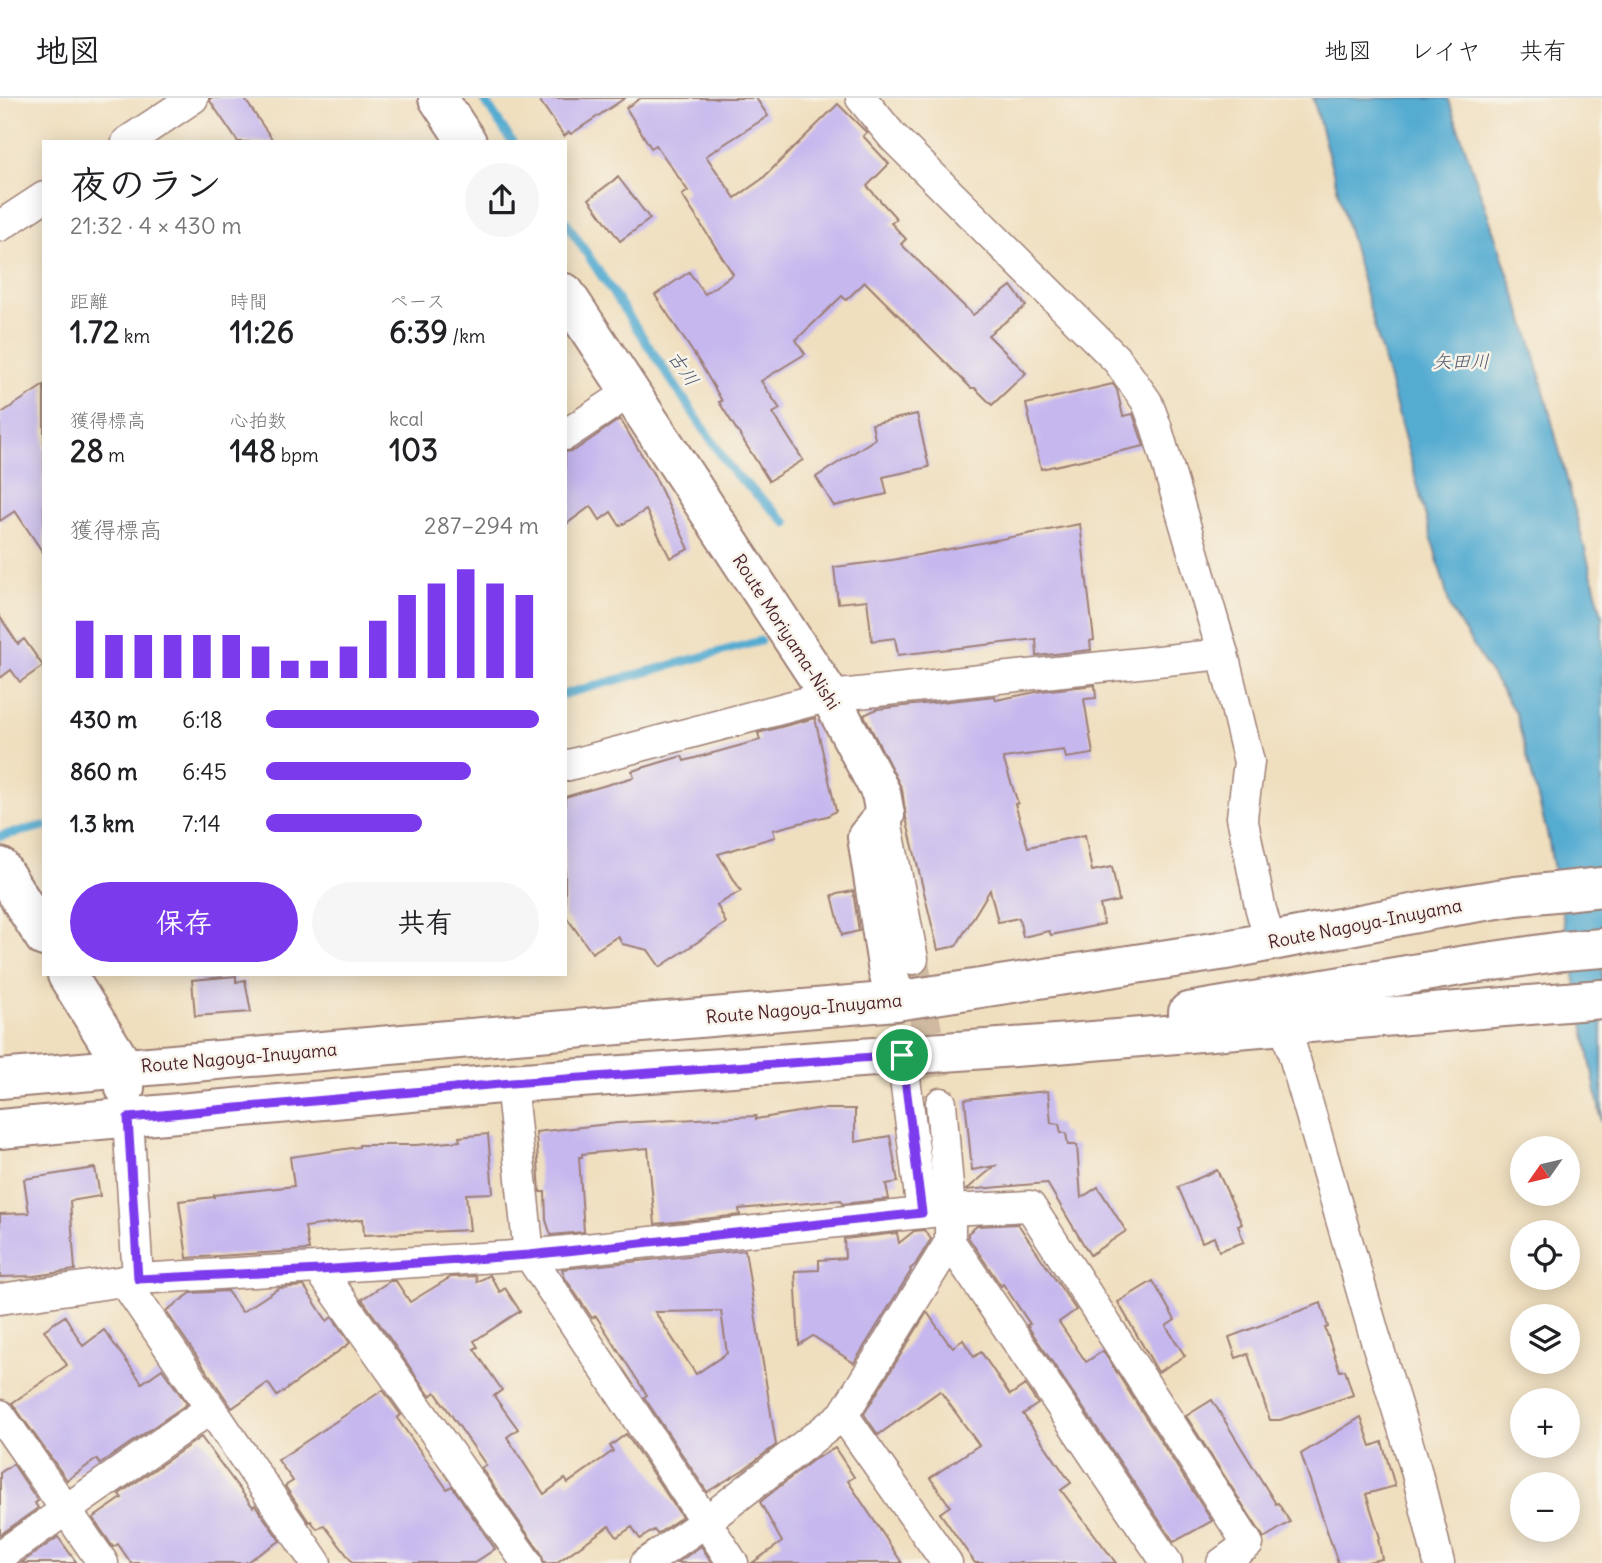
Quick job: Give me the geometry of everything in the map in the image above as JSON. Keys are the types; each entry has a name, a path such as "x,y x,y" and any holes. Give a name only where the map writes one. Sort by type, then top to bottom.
{"main road":[{"path":"438,98 466,140"},
{"name":"Route Moriyama-Nishi","path":"567,296 830,696 881,793 884,814"},
{"path":"884,814 867,837 888,971 896,1001"},
{"name":"Route Nagoya-Inuyama","path":"0,1079 896,1001 1277,940 1516,896 1602,887"},
{"path":"1297,1014 1549,953 1602,948"},
{"path":"68,976 124,1067 128,1118"},
{"path":"0,1129 511,1083 1056,1044 1297,1014 1602,999"}],"street":[{"path":"130,140 192,98"},
{"path":"861,98 893,137 1118,361 1147,402 1223,654 1249,762 1242,817 1259,906 1277,940"},
{"path":"0,226 42,198"},
{"path":"567,434 629,392"},
{"path":"567,765 830,696 1223,654"},
{"path":"884,814 913,959"},
{"path":"1297,1014 1375,1337 1416,1470 1439,1563"},
{"path":"902,1055 936,1212 950,1242 1167,1563"},
{"path":"511,1083 529,1255 733,1563"},
{"path":"936,1212 941,1103"},
{"path":"128,1118 131,1280 209,1409 316,1563"},
{"path":"0,1299 131,1280 529,1255 936,1212 1030,1206 1248,1544 1222,1563"},
{"path":"646,1563 705,1522 843,1415 950,1242"},
{"path":"320,1270 527,1563"},
{"path":"0,1556 209,1409"},
{"path":"0,1415 103,1563"},
{"path":"843,1415 947,1563"}],"water":[{"name":"矢田川","path":"1313,98 1448,98 1531,341 1602,615 1602,1123 1547,833 1516,714 1451,610"}],"building":[{"path":"210,98 244,98 273,140 237,140"},
{"path":"538,98 625,98 564,136"},
{"path":"641,98 756,98 768,116 706,156 735,198 762,179 838,104 867,132 863,136 889,164 867,186 897,219 891,223 906,239 901,244 973,315 1011,286 1026,306 988,335 1026,373 992,405 975,388 971,388 865,282 846,300 842,296 796,340 805,354 761,381 780,409 773,413 803,460 769,481 719,402 722,401 700,363 655,295 689,272 705,294 733,274 682,195 688,191 656,145 651,148 626,108"},
{"path":"618,177 650,219 620,241 589,199"},
{"path":"1113,384 1123,416 1133,414 1144,446 1041,469 1026,404"},
{"path":"42,386 42,551 15,511 0,521 0,414"},
{"path":"917,414 929,467 883,477 887,494 834,506 816,477 875,439 872,424"},
{"path":"620,419 654,475 689,549 670,558 646,510 620,526 611,512 600,520 591,506 567,524 567,452 575,450"},
{"path":"1080,524 1094,640 1090,641 1091,650 1037,656 1036,639 898,655 895,638 872,641 867,600 838,603 834,567 892,560"},
{"path":"0,617 18,644 24,639 42,667 20,682 11,670 0,678"},
{"path":"1095,685 1096,698 1084,699 1093,754 1066,758 1064,750 1003,758 1018,803 1015,804 1028,847 1085,835 1092,871 1112,867 1119,901 1100,905 1104,924 1051,935 1049,931 1023,937 1019,918 998,922 990,890 956,946 938,950 906,818 902,789 864,715 877,709 995,696 996,700 1041,691"},
{"path":"815,718 836,811 827,816 773,830 775,837 718,854 741,891 717,905 726,923 660,967 648,950 622,944 618,936 592,953 567,918 567,796 634,777 632,771 682,756 684,761 760,740 758,733"},
{"path":"853,891 859,931 842,935 832,895"},
{"path":"236,976 236,982 245,980 251,1012 195,1016 192,980"},
{"path":"1048,1091 1051,1123 1059,1124 1061,1133 1066,1133 1068,1145 1077,1145 1081,1198 1098,1187 1126,1231 1090,1255 1047,1183 966,1190 995,1166 972,1170 965,1099"},
{"path":"816,1109 855,1109 855,1142 890,1136 898,1182 886,1184 889,1199 842,1204 841,1200 739,1209 740,1215 655,1224 648,1148 582,1154 582,1157 579,1157 584,1232 551,1235 546,1220 545,1192 540,1192 536,1132 618,1123 756,1116 756,1119"},
{"path":"488,1134 493,1193 466,1194 470,1230 364,1235 363,1219 305,1227 309,1250 187,1258 179,1201 294,1186 290,1157 359,1145 416,1145 460,1141 459,1137"},
{"path":"95,1168 100,1196 70,1201 75,1270 34,1276 0,1277 0,1214 29,1213 24,1179"},
{"path":"1217,1170 1242,1224 1238,1226 1244,1242 1219,1251 1214,1237 1202,1242 1178,1187"},
{"path":"1018,1224 1076,1310 1059,1322 1086,1362 1103,1351 1212,1521 1174,1542 1027,1325 1030,1324 1003,1284 1001,1286 968,1237 968,1233 977,1226"},
{"path":"924,1230 931,1239 854,1363 813,1336 799,1345 795,1271 819,1270 819,1260 845,1258 844,1239 897,1233 899,1243 914,1231"},
{"path":"745,1250 776,1445 707,1492 644,1397 647,1395 596,1316 592,1318 565,1278 562,1269","holes":["721,1311 727,1353 696,1374 655,1312"]},
{"path":"490,1275 500,1292 505,1288 520,1311 474,1341 478,1347 474,1349 502,1390 494,1396 518,1429 507,1437 544,1494 565,1479 568,1483 613,1451 610,1446 626,1434 682,1517 657,1534 654,1530 640,1539 632,1527 617,1537 609,1526 556,1563 544,1563 541,1553 481,1468 486,1465 435,1392 430,1396 362,1299 390,1281 396,1281 410,1302 451,1277 476,1276 477,1282"},
{"path":"1153,1281 1175,1320 1166,1326 1185,1356 1158,1372 1118,1302"},
{"path":"304,1286 327,1321 332,1317 350,1343 277,1396 268,1383 232,1408 166,1311 191,1293 227,1291 242,1312 279,1288"},
{"path":"1321,1303 1328,1327 1325,1328 1340,1371 1345,1370 1353,1395 1280,1420 1270,1420 1248,1354 1236,1358 1229,1337"},
{"path":"927,1312 953,1347 963,1340 974,1357 981,1352 1010,1395 1025,1385 1038,1404 1023,1414 1071,1483 1061,1490 1116,1563 975,1563 940,1513 950,1506 930,1478 979,1445 940,1391 878,1435 864,1414"},
{"path":"65,1316 83,1346 104,1330 142,1383 162,1369 187,1404 100,1464 97,1459 67,1480 12,1403 67,1365 44,1330"},
{"path":"383,1390 401,1415 397,1418 447,1489 452,1486 495,1549 474,1563 353,1563 324,1525 317,1529 309,1522 285,1486 293,1481 278,1460"},
{"path":"1212,1400 1290,1522 1264,1538 1186,1416"},
{"path":"1361,1417 1371,1446 1382,1442 1395,1486 1366,1494 1380,1538 1382,1559 1363,1563 1338,1563 1301,1454"},
{"path":"201,1437 280,1541 245,1563 131,1563 118,1544 113,1547 93,1518 122,1498 119,1494"},
{"path":"835,1448 854,1477 848,1481 902,1563 752,1563 782,1542 760,1502 813,1460"},
{"path":"13,1464 38,1501 35,1503 38,1508 0,1535 0,1473"},
{"path":"58,1537 77,1563 21,1563"},
{"path":"701,1546 712,1563 677,1563"}],"waterway":[{"name":"古川","path":"483,98 511,140"},
{"name":"古川","path":"567,224 732,471 787,523"},
{"path":"567,693 760,641"},
{"path":"0,836 42,826"}],"tunnel":[{"path":"913,959 941,1103"}],"route":[{"path":"902,1055 922,1213 529,1255 320,1270 138,1279 128,1118 511,1083 902,1055"}]}
